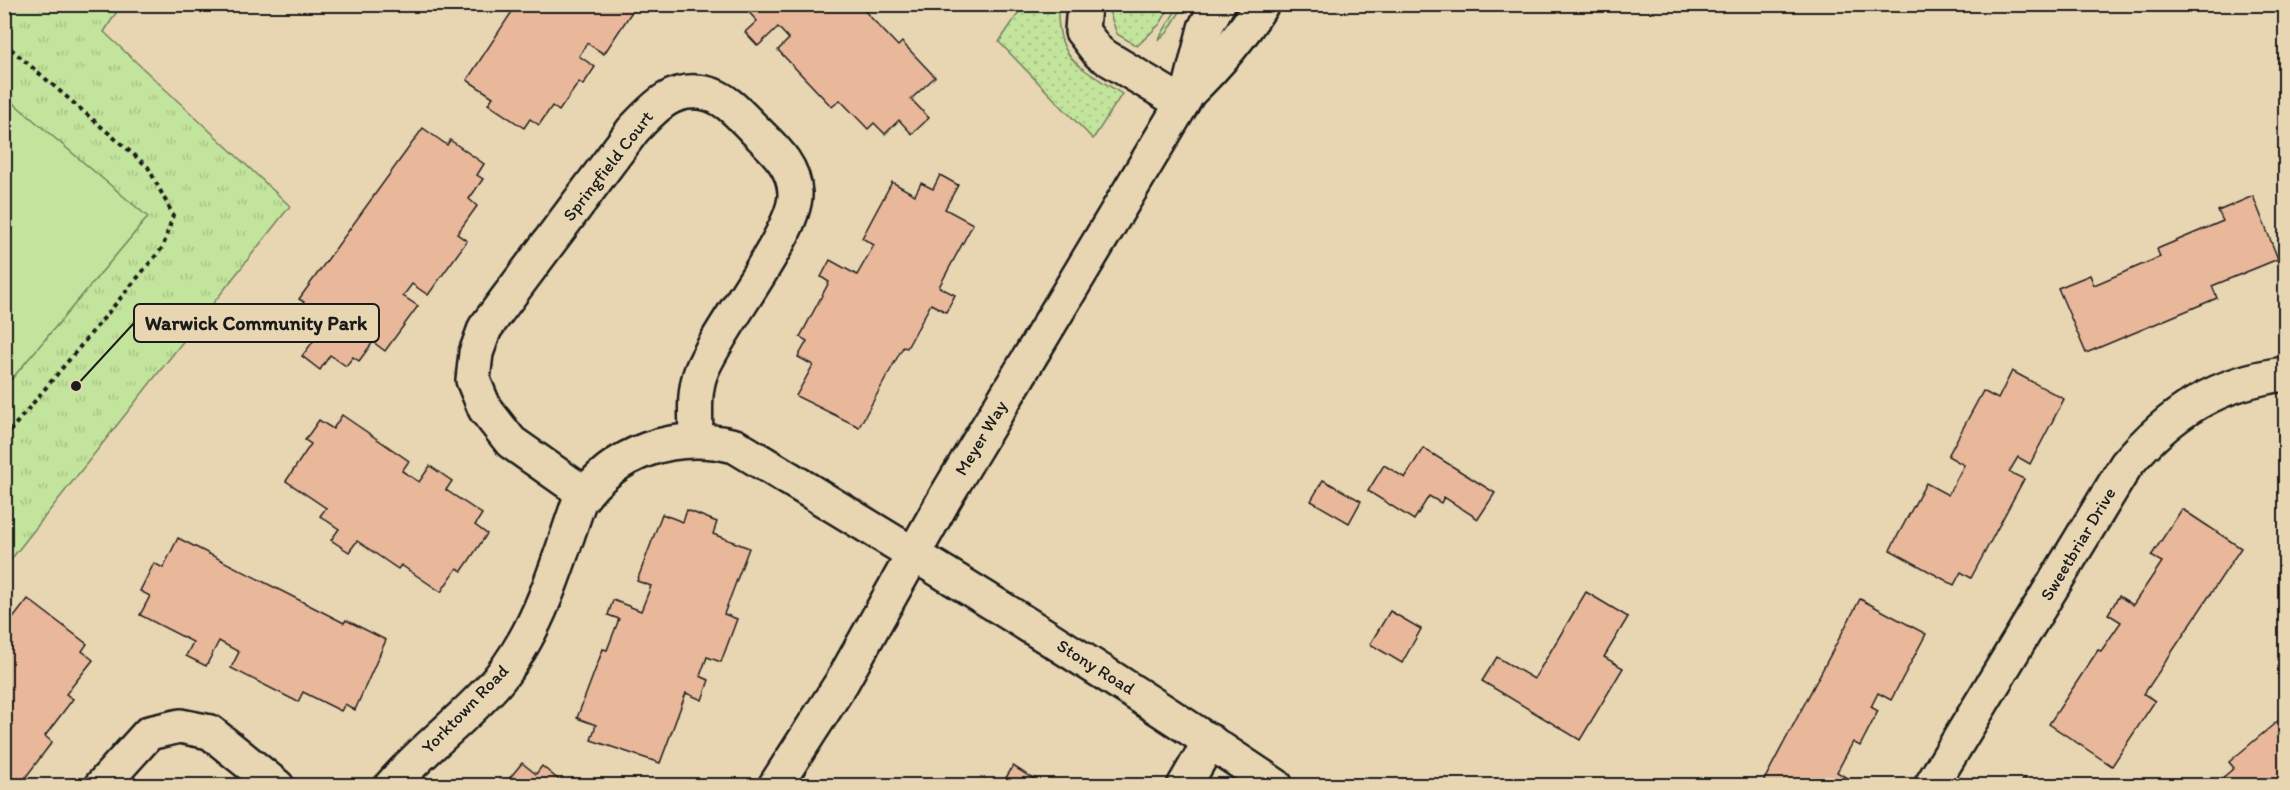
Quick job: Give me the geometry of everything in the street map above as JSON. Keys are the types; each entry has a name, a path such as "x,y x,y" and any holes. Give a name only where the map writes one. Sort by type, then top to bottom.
{"street":[{"path":"1084,4 1082,31 1099,53 1186,97"},
{"name":"Meyer Way","path":"1186,97 1205,28 1218,4"},
{"name":"Meyer Way","path":"775,786 842,682 914,554 1186,97 1246,29 1262,4"},
{"name":"Springfield Court","path":"585,494 512,442 485,409 473,380 476,353 485,328 633,130 660,101 683,91 706,93 723,99 782,157 793,176 796,195 778,240 714,346 700,374 696,391 696,440"},
{"name":"Sweetbriar Drive","path":"1931,786 2126,465 2151,436 2175,416 2215,392 2260,377 2286,374"},
{"path":"585,494 606,472 623,460 657,445 696,440 735,446 914,554"},
{"name":"Yorktown Road","path":"390,786 498,680 521,646 541,610 579,502 585,494"},
{"name":"Stony Road","path":"914,554 1007,610 1276,786"},
{"path":"101,786 149,733 180,726 210,732 277,786"},
{"path":"1184,786 1210,741"}],"path":[{"path":"4,43 148,167 173,215 164,247 4,438"}],"green space":[{"path":"1107,4 1171,5 1160,24 1137,46 1117,34"},
{"path":"5,5 121,5 104,32 290,206 5,567"},
{"path":"1024,5 1058,5 1058,24 1066,51 1083,69 1122,94 1093,139 999,42"},
{"path":"1179,5 1184,5 1167,33 1158,40"},
{"path":"5,96 148,217 5,387"}],"building":[{"path":"517,4 637,4 604,54 587,43 579,56 595,67 583,85 579,82 559,111 552,106 539,125 530,119 524,128 488,104 493,97 467,80"},
{"path":"741,4 858,4 898,46 902,42 935,77 911,99 929,118 912,134 899,120 885,134 874,123 868,129 840,100 832,107 778,50 789,39 778,27 758,46 745,32 757,21"},
{"path":"423,128 447,145 450,140 484,164 477,175 483,179 469,199 477,206 457,234 467,241 428,295 412,284 403,296 418,306 385,351 373,342 359,361 353,357 346,366 330,355 320,370 302,356 315,339 290,321 304,302 299,299"},
{"path":"940,175 958,185 945,209 973,224 939,287 955,295 946,312 931,304 907,348 903,347 859,427 796,396 813,365 798,357 807,341 800,337 829,282 821,277 830,260 857,275 874,245 862,238 892,182 915,195 921,183 933,189"},
{"path":"2253,196 2278,259 2212,286 2217,298 2086,353 2058,288 2090,275 2094,285 2160,257 2157,249 2223,221 2218,211"},
{"path":"2012,371 2064,399 2030,464 2018,457 2009,472 2024,479 1971,578 1961,572 1954,585 1890,550 1926,483 1948,495 1964,465 1948,456 1983,391 1998,399"},
{"path":"342,415 409,461 402,471 419,482 430,466 452,481 446,490 482,514 475,525 487,534 462,571 457,568 441,592 401,565 398,569 357,541 349,552 331,540 339,529 320,516 326,508 286,481 311,444 305,440 319,420 333,429"},
{"path":"1423,448 1495,493 1478,519 1444,497 1441,503 1429,496 1414,520 1368,491 1384,465 1405,478"},
{"path":"1323,480 1361,501 1349,523 1311,501"},
{"path":"2182,509 2241,548 2144,694 2155,701 2112,766 2049,724 2098,650 2101,651 2121,622 2108,614 2119,596 2133,605 2162,562 2151,556"},
{"path":"687,510 717,522 713,534 749,548 724,614 737,619 721,662 707,657 700,676 709,680 702,700 686,693 660,763 591,740 596,725 577,718 603,649 607,650 619,619 608,615 613,600 641,611 651,586 637,581 662,514 683,522"},
{"path":"178,538 344,623 346,620 386,640 355,710 345,704 341,711 303,692 298,702 231,668 239,652 219,641 206,666 186,656 193,642 140,615 150,596 140,591 154,563 163,568"},
{"path":"1586,592 1628,617 1604,657 1623,668 1580,740 1482,681 1497,657 1534,679"},
{"path":"28,599 87,644 82,651 93,660 66,694 73,699 45,736 52,742 19,786 4,786 4,630"},
{"path":"1860,599 1926,634 1891,700 1878,693 1871,707 1878,711 1860,746 1853,742 1837,772 1847,778 1842,786 1761,786"},
{"path":"1390,611 1421,629 1402,663 1370,644"},
{"path":"2286,714 2286,786 2213,786 2234,768 2229,762"},
{"path":"522,763 536,774 542,766 566,786 503,786"},
{"path":"1013,766 1045,786 1001,786"},
{"path":"2023,778 2036,786 2018,786"},
{"path":"1744,780 1755,786 1741,786"}],"place":[{"name":"Warwick Community Park","path":"76,386"}]}
